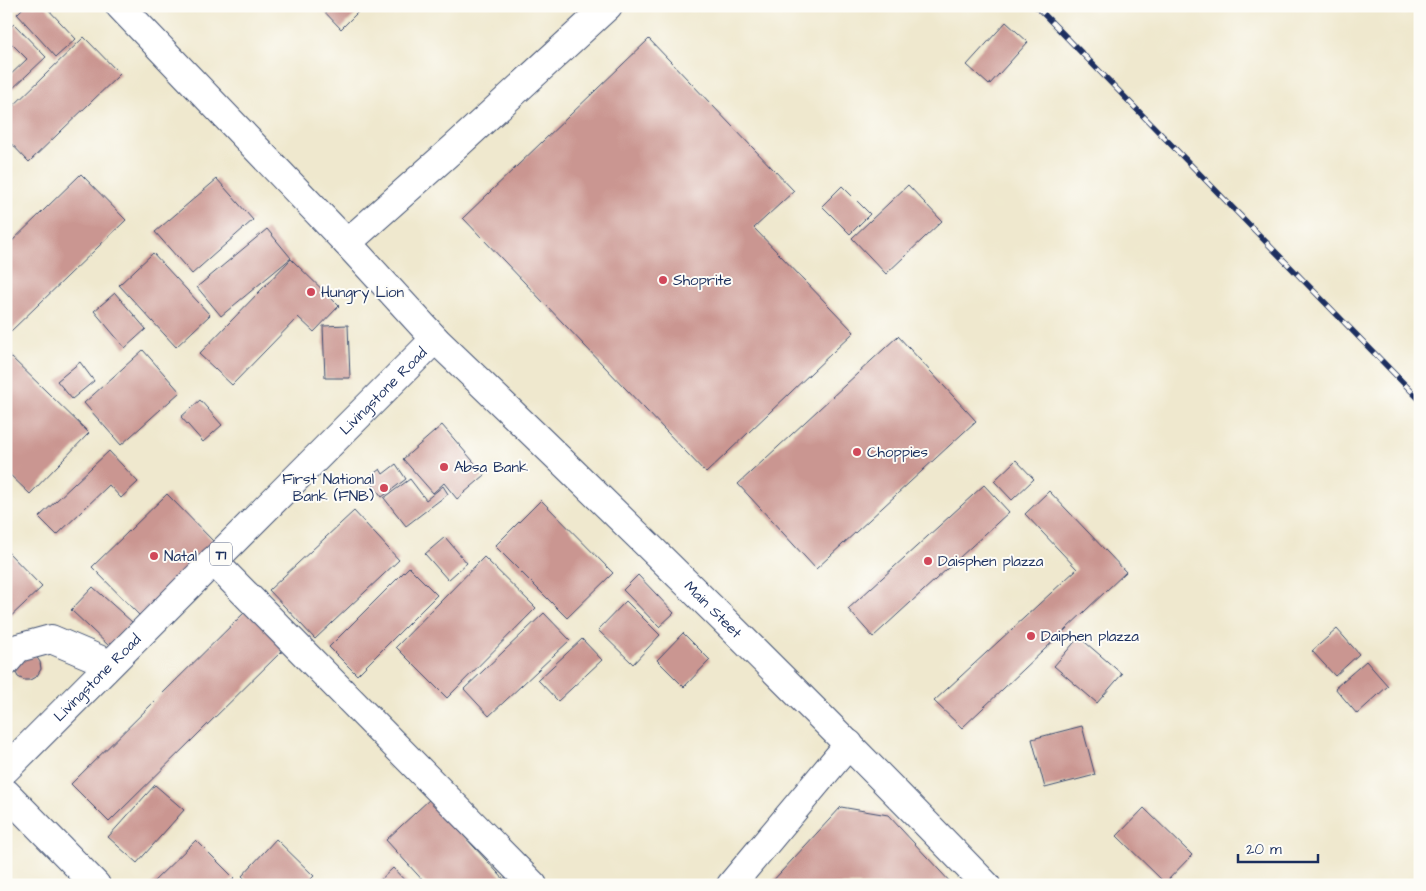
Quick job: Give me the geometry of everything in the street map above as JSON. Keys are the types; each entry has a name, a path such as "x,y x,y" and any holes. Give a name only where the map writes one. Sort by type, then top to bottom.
{"main road":[{"name":"Livingstone Road","path":"6,769 435,339 347,243 120,6"},
{"path":"347,243 608,8"},
{"name":"Main Steet","path":"435,339 592,489 849,744 986,885"},
{"path":"213,561 532,885"},
{"path":"6,662 18,648 52,639 110,664"},
{"path":"731,885 849,744"},
{"path":"6,793 96,885"}],"building":[{"path":"25,6 45,6 76,39 56,57 17,14"},
{"path":"319,6 364,6 341,29"},
{"path":"1006,22 1028,42 989,85 967,65"},
{"path":"14,24 46,57 10,91 6,86 6,79 27,59 6,38 6,31"},
{"path":"84,37 120,74 29,162 6,138 6,113"},
{"name":"Shoprite","path":"649,39 794,191 754,228 854,332 706,473 463,218"},
{"path":"81,174 126,220 10,332 6,328 6,247"},
{"path":"217,179 253,220 192,274 155,232"},
{"path":"908,185 942,221 886,274 852,238"},
{"path":"842,186 870,214 850,234 822,206"},
{"path":"267,229 291,258 221,316 197,287"},
{"path":"153,253 210,315 176,347 119,285"},
{"path":"291,259 339,306 314,332 298,317 232,385 199,354"},
{"path":"115,293 146,329 125,348 94,311"},
{"path":"348,325 350,378 325,378 323,326"},
{"name":"Choppies","path":"898,336 976,421 816,569 738,484"},
{"path":"143,350 180,392 121,445 84,403"},
{"path":"6,352 89,433 30,494 6,471"},
{"path":"80,362 94,381 72,399 57,381"},
{"path":"200,400 222,425 203,442 181,417"},
{"name":"Absa Bank","path":"442,425 485,475 457,499 444,483 433,493 403,459"},
{"path":"109,451 138,482 121,498 109,485 57,535 39,517"},
{"path":"1016,460 1034,479 1012,500 994,481"},
{"name":"First National Bank (FNB)","path":"396,464 406,479 382,497 368,478 380,469 383,474"},
{"path":"410,479 426,500 443,486 448,494 406,526 384,498"},
{"name":"Daisphen plazza","path":"984,485 1009,512 873,637 848,609"},
{"name":"Daiphen plazza","path":"1049,491 1126,572 962,728 934,701 1077,569 1025,514"},
{"name":"Natal","path":"167,494 216,544 141,617 92,567"},
{"path":"541,500 613,573 567,618 495,546"},
{"path":"354,511 399,560 315,639 269,590"},
{"path":"445,537 467,563 448,580 425,554"},
{"path":"6,550 42,587 6,621"},
{"path":"484,557 536,608 447,698 396,647"},
{"path":"409,567 437,595 357,675 329,647"},
{"path":"638,575 674,613 659,627 623,590"},
{"path":"93,587 132,622 109,646 71,610"},
{"path":"626,601 660,635 633,664 598,630"},
{"path":"249,608 287,646 109,822 71,784"},
{"path":"544,613 570,640 489,716 464,689"},
{"path":"1337,629 1359,654 1335,676 1312,651"},
{"path":"683,633 710,660 684,687 657,660"},
{"path":"1079,637 1122,674 1097,703 1054,666"},
{"path":"582,639 602,660 558,701 538,680"},
{"path":"36,656 40,662 41,669 37,676 30,680 18,677 15,671 17,659"},
{"path":"1366,661 1388,686 1357,714 1335,688"},
{"path":"1082,726 1095,775 1045,788 1032,739"},
{"path":"155,785 184,810 137,863 108,837"},
{"path":"430,799 509,885 427,885 386,840"},
{"path":"841,807 888,815 953,885 769,885"},
{"path":"1144,808 1192,855 1165,883 1117,836"},
{"path":"276,839 314,876 305,885 251,885 242,876"},
{"path":"196,840 234,878 227,885 150,885"},
{"path":"393,868 409,885 375,885"}],"railway":[{"path":"1036,6 1420,400"}],"place":[{"name":"Shoprite","path":"663,280"},
{"name":"Hungry Lion","path":"311,292"},
{"name":"Choppies","path":"857,452"},
{"name":"Absa Bank","path":"444,467"},
{"name":"First National Bank (FNB)","path":"384,488"},
{"name":"Natal","path":"154,556"},
{"name":"Daisphen plazza","path":"928,561"},
{"name":"Daiphen plazza","path":"1031,636"}]}
